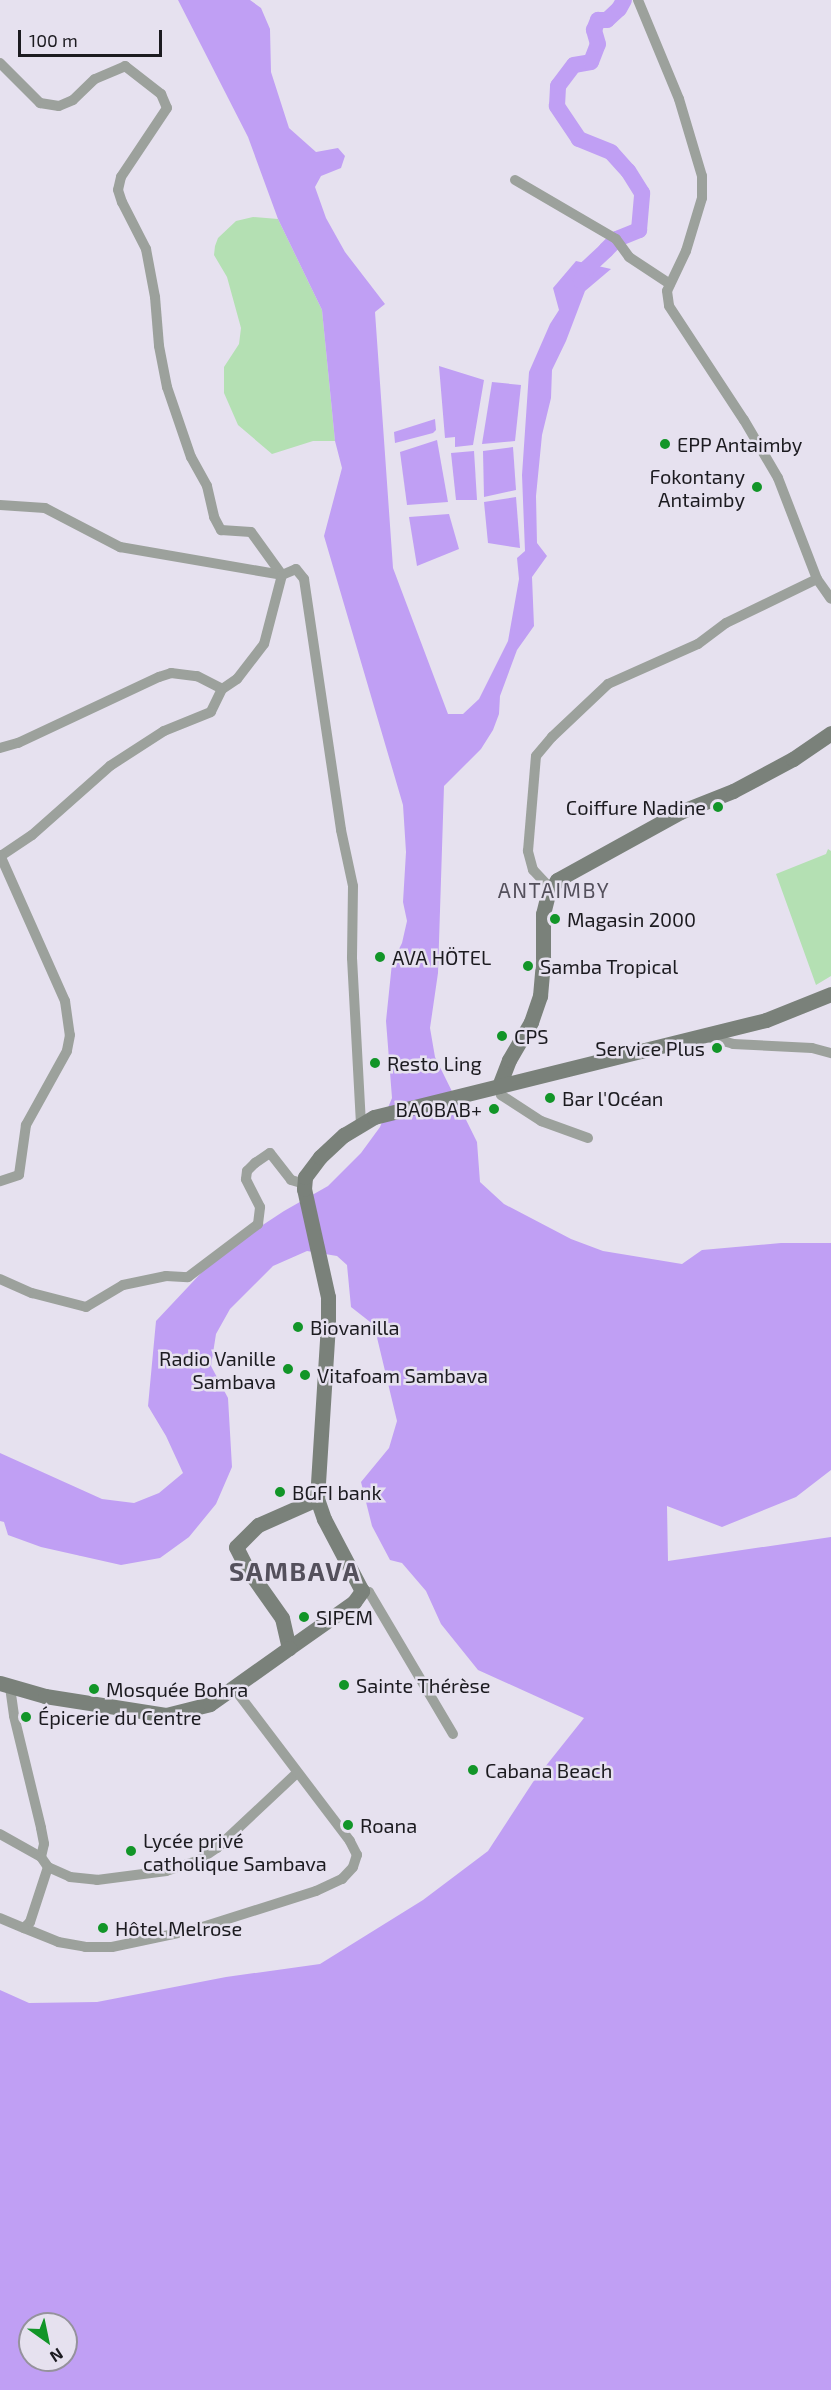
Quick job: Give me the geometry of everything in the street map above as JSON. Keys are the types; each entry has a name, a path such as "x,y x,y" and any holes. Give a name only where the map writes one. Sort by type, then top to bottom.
{"main road":[{"path":"500,1086 509,1060 531,1022 540,996 543,914 550,888 564,874 680,812 733,791 793,759 831,733"},
{"path":"5,1685 45,1696 166,1715 210,1704 354,1602 362,1591 324,1519 317,1499 328,1297 304,1186 305,1177 320,1157 368,1119 766,1020 831,994"},
{"path":"289,1648 282,1618 246,1567 236,1546 258,1525 317,1499"}],"street":[{"path":"638,0 679,99 702,176 702,198 686,251 667,291 669,306 744,420 778,478 817,579 831,599"},
{"path":"0,63 40,103 59,106 73,100 95,79 125,66 161,94 167,108 121,177 118,190 146,249 167,387 191,457 207,486 214,517 221,530 251,532 282,575"},
{"path":"515,180 617,240 629,257 670,284"},
{"path":"0,505 45,508 120,547 282,575 296,569 304,579 341,830 352,886 352,958 368,1119"},
{"path":"0,1180 19,1175 26,1125 67,1051 70,1035 65,1001 1,855 32,835 110,766 164,731 211,712 222,689 237,679 264,644 282,575"},
{"path":"550,888 533,870 528,851 536,756 552,737 608,684 698,644 726,622 817,579"},
{"path":"0,748 29,738 159,676 171,674 197,676 222,689"},
{"path":"703,1035 751,1046 812,1048 831,1053"},
{"path":"500,1086 501,1095 541,1121 588,1138"},
{"path":"0,1279 42,1296 86,1307 123,1285 166,1276 188,1276 258,1224 260,1208 246,1179 247,1171 255,1163 270,1153 291,1180 304,1186"},
{"path":"362,1591 369,1592 453,1734"},
{"path":"5,1685 41,1828 44,1844 41,1857"},
{"path":"0,1918 58,1942 85,1947 112,1947 193,1930 316,1891 342,1879 353,1867 357,1855 327,1808 297,1773 234,1688"},
{"path":"0,1834 41,1857 48,1867 70,1877 97,1880 166,1871 199,1860 230,1839 297,1773"},
{"path":"24,1928 30,1922 48,1867"}],"green space":[{"path":"253,217 278,219 322,310 335,441 313,441 272,454 238,425 224,393 224,367 239,344 241,328 227,277 214,255 215,246 218,238 236,221"},
{"path":"828,849 831,851 831,976 816,985 776,874 826,854"}],"shaded area":[{"path":"178,0 250,0 261,8 270,29 271,72 289,128 316,152 338,148 345,156 341,168 321,176 315,187 326,218 345,252 385,304 375,312 393,568 448,714 463,714 479,699 508,641 519,579 517,558 525,551 522,475 529,372 550,324 559,310 553,288 576,261 611,269 585,291 552,370 551,398 542,435 536,496 537,543 547,556 532,577 534,626 517,650 500,696 499,714 493,730 481,749 444,786 438,973 430,1028 435,1057 477,1142 480,1182 504,1204 571,1239 603,1251 682,1264 702,1250 781,1243 831,1243 831,1470 796,1497 722,1527 667,1506 668,1561 831,1537 831,2390 0,2390 0,1990 29,2003 97,2002 226,1977 320,1964 423,1900 488,1851 533,1782 584,1718 478,1670 441,1624 426,1591 402,1563 390,1560 372,1526 361,1482 389,1448 397,1421 374,1325 351,1307 347,1265 337,1256 307,1251 273,1266 230,1309 216,1334 211,1366 228,1398 232,1467 216,1504 189,1537 160,1558 121,1565 41,1547 8,1535 4,1522 0,1521 0,1453 102,1499 134,1503 159,1493 183,1473 166,1436 148,1406 156,1321 219,1254 284,1211 328,1186 361,1153 380,1127 392,1098 386,1021 392,963 402,943 407,921 403,902 406,852 403,805 324,536 342,468 335,441 322,310 278,219 248,137"},
{"path":"439,366 484,380 473,445 455,447 455,437 445,438"},
{"path":"492,382 521,385 515,441 482,444"},
{"path":"435,419 436,430 433,433 395,443 394,432"},
{"path":"437,440 448,502 407,505 400,452"},
{"path":"513,447 516,490 484,497 483,451"},
{"path":"474,451 477,500 456,500 451,453"},
{"path":"516,497 520,548 488,543 484,502"},
{"path":"449,514 459,549 417,566 409,517"}],"waterway":[{"path":"581,281 587,268 617,239 639,230 642,193 628,171 611,152 579,139 557,106 558,86 574,65 591,62 598,44 594,30 598,20 607,20 619,9 624,0"}],"place":[{"name":"EPP Antaimby","path":"665,444"},
{"name":"Fokontany Antaimby","path":"757,487"},
{"name":"Coiffure Nadine","path":"718,807"},
{"name":"Magasin 2000","path":"555,919"},
{"name":"AVA HÖTEL","path":"380,957"},
{"name":"Samba Tropical","path":"528,966"},
{"name":"CPS","path":"502,1036"},
{"name":"Service Plus","path":"717,1048"},
{"name":"Resto Ling","path":"375,1063"},
{"name":"Bar l'Océan","path":"550,1098"},
{"name":"BAOBAB+","path":"494,1109"},
{"name":"Biovanilla","path":"298,1327"},
{"name":"Radio Vanille Sambava","path":"288,1369"},
{"name":"Vitafoam Sambava","path":"305,1375"},
{"name":"BGFI bank","path":"280,1492"},
{"name":"SIPEM","path":"304,1617"},
{"name":"Sainte Thérèse","path":"344,1685"},
{"name":"Mosquée Bohra","path":"94,1689"},
{"name":"Épicerie du Centre","path":"26,1717"},
{"name":"Cabana Beach","path":"473,1770"},
{"name":"Roana","path":"348,1825"},
{"name":"Lycée privé catholique Sambava","path":"131,1851"},
{"name":"Hôtel Melrose","path":"103,1928"}],"district":[{"name":"ANTAIMBY","path":"554,890"},
{"name":"SAMBAVA","path":"295,1571"}]}
